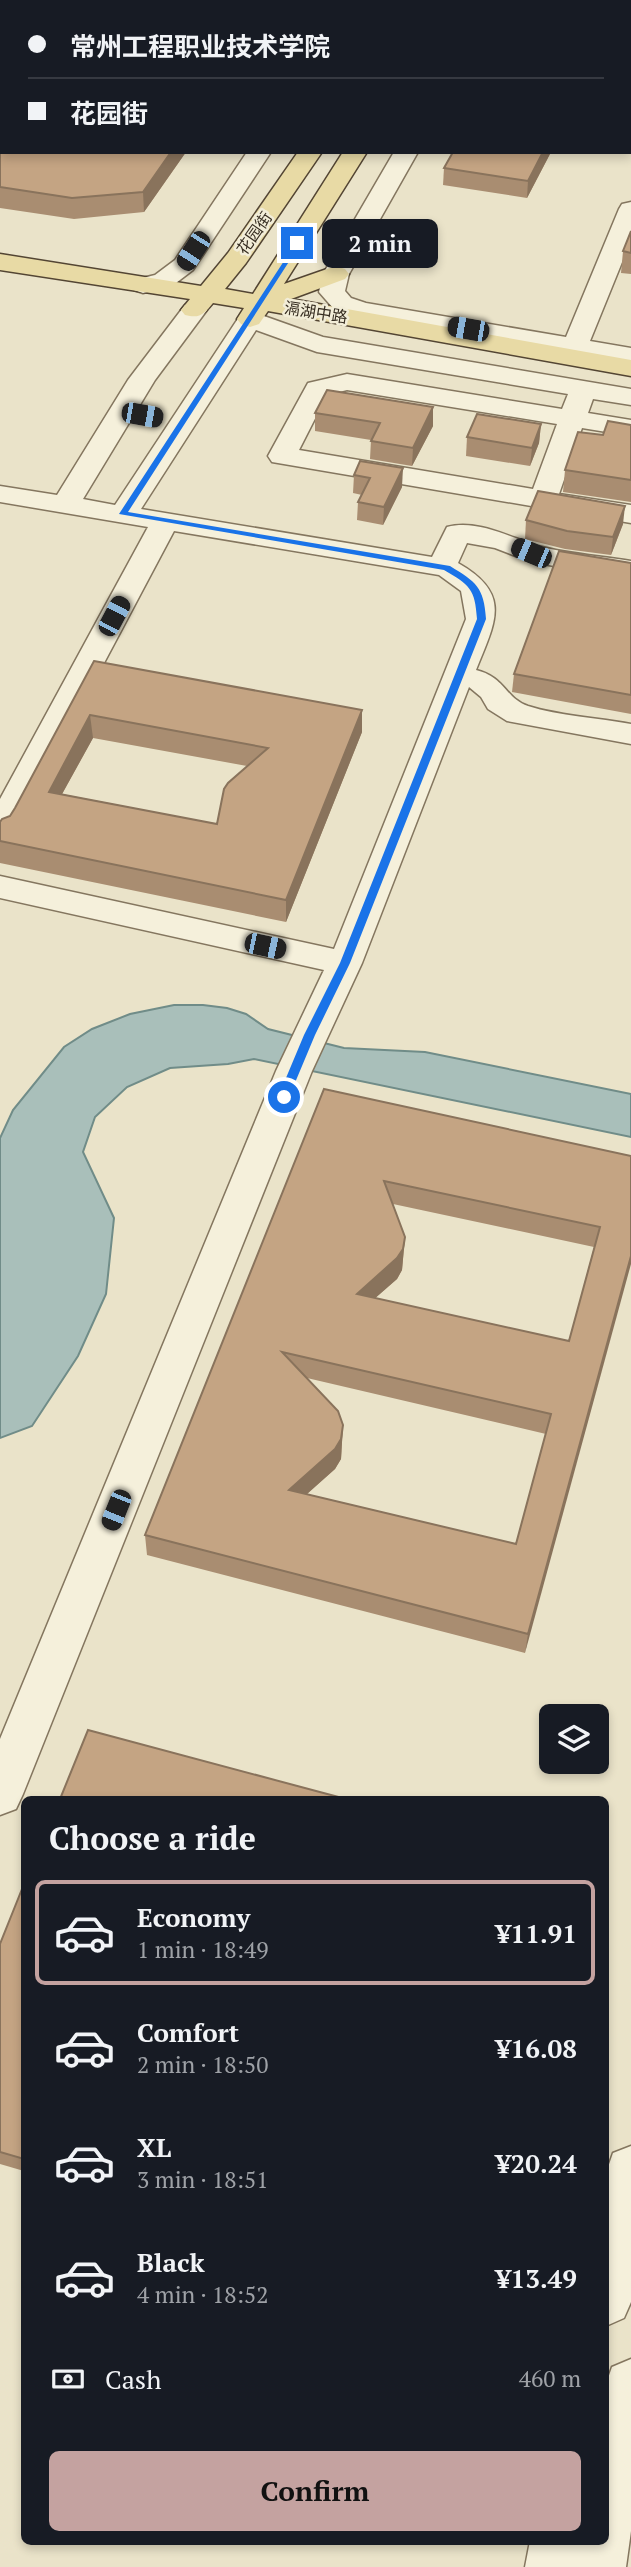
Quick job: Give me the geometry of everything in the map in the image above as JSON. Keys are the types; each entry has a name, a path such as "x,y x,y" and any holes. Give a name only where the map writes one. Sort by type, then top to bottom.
{"main road":[{"name":"花园街","path":"200,302 237,258 309,154"},
{"path":"254,311 354,154"},
{"name":"滆湖中路","path":"0,261 143,285 200,302"},
{"path":"254,311 336,274"},
{"name":"滆湖中路","path":"0,276 254,311 631,382"},
{"name":"滆湖中路","path":"254,311 335,314 435,335 631,368"}],"street":[{"path":"143,285 163,281 184,265 257,154"},
{"path":"405,154 336,274 332,292 342,303 360,310 631,356"},
{"path":"575,347 631,209"},
{"path":"123,514 174,332 200,302"},
{"path":"65,505 254,311 317,344 631,397"},
{"path":"631,428 348,382 317,389 282,456 631,513"},
{"path":"543,499 583,389"},
{"path":"0,494 442,567 470,581 480,597 481,619 345,963 294,1071 0,1794"},
{"path":"0,830 165,521"},
{"path":"442,567 457,533 502,541 531,553 631,570"},
{"path":"459,675 480,680 494,691 499,702 519,714 631,734"},
{"path":"0,887 345,963"},
{"path":"609,2285 631,2171"},
{"path":"609,2508 631,2386"},
{"path":"552,2567 557,2545"},
{"path":"598,2567 602,2545"}],"water":[{"path":"174,1005 227,1008 246,1014 268,1029 344,1048 425,1052 631,1094 631,1137 254,1059 228,1064 170,1068 127,1087 95,1117 83,1152 114,1218 106,1294 78,1356 32,1426 0,1438 0,1138 13,1110 64,1047 92,1029 130,1014"}],"building":[{"path":"0,154 170,154 143,192 72,198 0,187"},
{"path":"452,154 542,154 528,181 444,168"},
{"path":"631,231 631,253 623,251"},
{"path":"327,390 433,407 413,448 371,441 380,423 315,413"},
{"path":"477,414 541,424 532,448 467,437"},
{"path":"608,421 631,425 631,480 565,470 578,432 603,435"},
{"path":"360,461 403,468 384,507 358,502 370,478 354,475"},
{"path":"538,491 625,506 613,537 567,531 526,520"},
{"path":"559,551 631,563 631,695 514,674"},
{"path":"94,661 362,710 286,900 0,841 0,822 10,816","holes":["90,715 268,748 228,783 224,789 217,824 49,792"]},
{"path":"324,1089 631,1156 631,1256 528,1634 145,1535","holes":["384,1181 600,1227 569,1341 357,1294 397,1258 403,1249 405,1237","282,1352 551,1414 516,1544 289,1490 335,1449 341,1439 343,1425 338,1411"]},
{"path":"88,1730 335,1796 61,1796"},
{"path":"21,1892 21,2158 0,2152 0,1944"}],"route":[{"path":"284,1097 309,1035 345,963 481,619 480,597 470,581 447,568 123,514 297,243"}]}
